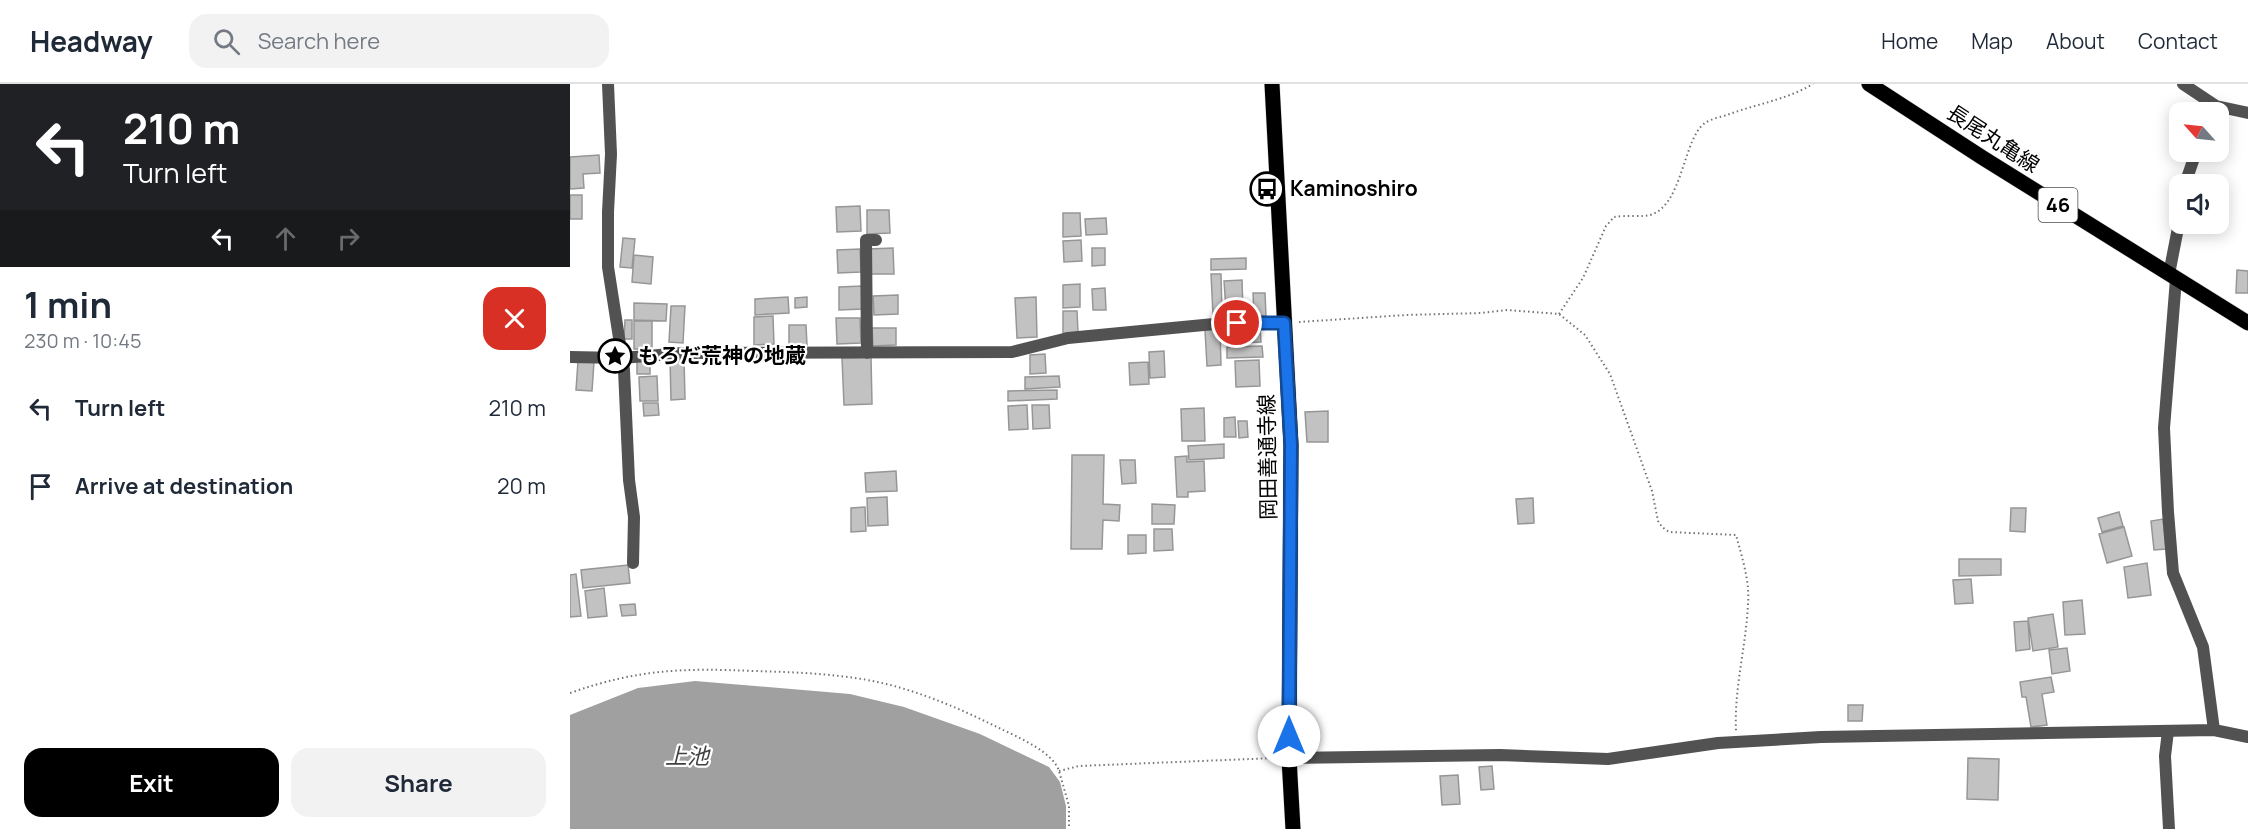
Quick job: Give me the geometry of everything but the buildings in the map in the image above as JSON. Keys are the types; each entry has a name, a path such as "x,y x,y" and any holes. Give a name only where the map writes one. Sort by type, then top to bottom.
{"main road":[{"name":"岡田善通寺線","path":"1272,84 1291,445 1289,758 1293,829"},
{"name":"長尾丸亀線","path":"1869,84 2248,323"}],"street":[{"path":"608,84 611,154 608,267 622,358 629,480 634,517 633,563"},
{"path":"2183,84 2205,102"},
{"path":"2229,111 2248,113"},
{"path":"2178,234 2172,276 2164,428 2168,512 2173,573 2203,647 2214,730"},
{"path":"865,240 867,352"},
{"path":"570,357 622,358 683,352 1012,352 1068,338 1214,324 1284,323"},
{"path":"1289,758 1500,754 1608,759 1718,743 1821,737 2119,730 2214,730 2248,737"},
{"path":"2168,731 2165,756 2169,829"}],"path":[{"path":"1559,314 1583,278 1606,226 1614,217 1628,214 1650,215 1664,207 1677,184 1697,133 1704,124 1744,108 1792,96 1813,84"},
{"path":"1284,323 1406,315 1481,314 1508,310 1559,314 1585,335 1610,374 1652,491 1658,521 1662,527 1669,532 1736,535 1749,602 1736,699 1736,728"},
{"path":"570,693 606,680 662,670 820,674 857,678 926,696 1024,740 1043,752 1058,766 1069,807 1069,829"},
{"path":"1059,771 1079,766 1289,758"}],"water":[{"name":"上池","path":"695,681 850,694 904,707 980,734 1049,767 1060,782 1066,806 1066,829 570,829 570,715 638,688"}],"place":[{"name":"Kaminoshiro","path":"1267,189"},
{"name":"もろだ荒神の地蔵","path":"615,356"}],"route":[{"path":"1237,323 1284,323 1291,445 1289,736"}]}
